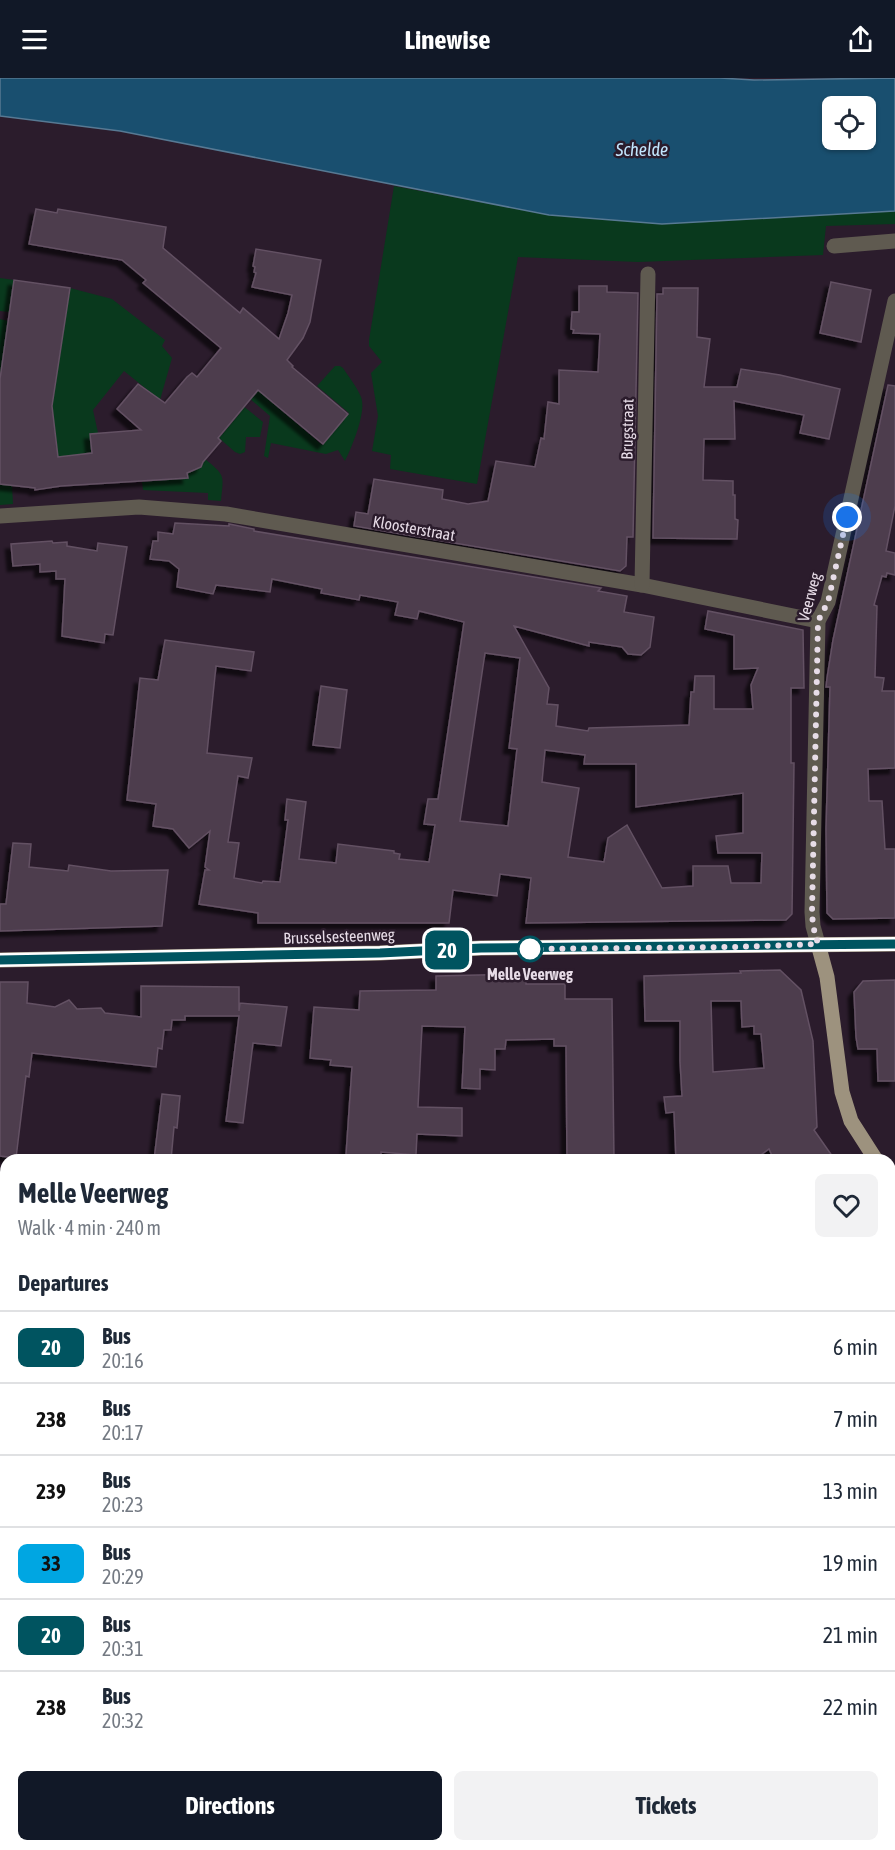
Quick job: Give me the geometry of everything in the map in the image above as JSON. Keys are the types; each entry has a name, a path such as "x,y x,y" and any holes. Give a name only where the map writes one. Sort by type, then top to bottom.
{"main road":[{"path":"818,944 827,977 842,1092 851,1121 872,1154"},
{"name":"Brusselsesteenweg","path":"0,960 380,953 481,948 895,944"}],"street":[{"path":"834,246 895,241"},
{"name":"Brugstraat","path":"642,585 648,274"},
{"name":"Veerweg","path":"818,944 812,912 818,621 828,602 895,301"},
{"name":"Kloosterstraat","path":"0,516 140,507 226,514 642,585 818,621"}],"green space":[{"path":"394,186 549,215 662,224 895,211 895,224 826,226 823,255 638,262 518,257 477,484 390,469 391,455 372,451 378,416 371,373 382,362 369,346 369,340"},
{"path":"0,278 14,280 9,312 0,311"},
{"path":"70,288 112,299 165,340 162,346 172,358 160,400 124,371 93,410 98,433 90,434 92,453 59,466 52,406"},
{"path":"0,319 8,321 0,378"},
{"path":"335,366 343,368 361,397 362,403 358,429 345,461 338,450 326,454 271,443 268,458 264,456 270,416 242,392 254,387 322,445 349,413 317,386"},
{"path":"242,405 263,422 260,437 246,437 245,452 240,454 219,438 240,413 238,410"},
{"path":"204,458 222,476 221,501 208,500 208,493 143,490 142,482 187,478 187,471 199,468"},
{"path":"0,484 12,485 13,504 0,505"}],"water":[{"name":"Schelde","path":"0,78 720,78 754,80 895,78 895,211 662,224 549,215 120,131 0,116"}],"building":[{"path":"36,209 57,213 58,209 166,227 163,248 240,313 243,308 279,339 292,295 252,287 256,273 253,266 256,249 321,260 310,322 303,338 287,360 292,367 348,414 323,444 258,390 218,438 221,441 201,467 187,473 188,478 61,486 35,490 35,488 0,484 0,379 14,280 70,288 52,406 58,457 92,453 90,434 141,430 117,409 138,384 165,403 187,377 192,373 197,377 221,348 143,283 146,280 122,260 29,244"},
{"path":"831,282 871,290 861,342 820,333"},
{"path":"579,286 607,286 607,292 638,293 633,537 627,537 626,566 620,571 354,526 356,512 368,514 374,479 443,490 442,499 468,504 488,501 496,461 535,467 541,438 544,439 548,402 559,404 559,370 598,372 600,334 573,333 574,330 571,329 572,312 579,312"},
{"path":"663,288 698,288 697,337 710,339 704,387 737,387 741,369 780,375 840,389 829,439 800,433 804,415 734,401 735,439 704,439 703,480 733,481 735,519 738,520 737,539 653,538 657,294 663,294"},
{"path":"888,385 895,386 895,506 886,551 895,553 895,575 887,573 886,577 882,576 874,605 877,606 875,677 884,678 882,691 895,691 895,768 868,769 869,801 882,801 885,849 895,849 895,918 833,919 827,913 826,829 830,687 826,687 833,640"},
{"path":"175,523 229,526 229,524 254,529 254,531 601,588 598,591 627,596 624,612 654,617 650,647 641,655 628,654 622,647 589,642 589,646 514,626 549,688 547,704 558,705 556,726 588,731 589,728 689,725 691,692 694,692 695,676 714,676 714,709 753,709 751,685 758,668 734,669 734,635 705,629 708,611 803,630 804,688 791,688 791,763 794,763 792,914 786,920 526,923 531,878 500,874 497,896 453,890 449,923 258,923 258,913 199,904 205,870 209,870 205,867 210,831 189,848 173,829 153,826 156,804 127,800 140,678 158,680 165,640 254,652 251,671 216,666 207,753 252,758 248,778 238,776 228,842 239,843 234,878 262,883 263,881 280,882 288,820 285,820 287,799 306,802 299,859 336,863 338,844 394,851 400,854 399,859 429,862 435,825 424,824 428,799 438,799 464,622 419,611 417,619 395,615 398,602 360,595 359,600 321,593 322,589 272,579 270,592 216,585 213,594 177,587 179,569 169,561 150,559 153,541 158,541 158,532 173,534","holes":["485,653 520,658 509,748 517,749 508,826 460,821","545,750 585,755 584,764 636,764 636,807 743,793 743,833 716,836 718,853 762,853 761,883 731,883 728,866 693,866 693,886 662,888 627,825 608,838 604,862 568,857 579,788 542,782"]},
{"path":"52,541 53,543 67,542 67,546 97,551 98,543 127,547 113,635 105,634 104,643 62,636 65,579 56,579 56,571 40,572 40,564 13,566 11,544"},
{"path":"321,686 347,690 340,748 313,745"},
{"path":"13,843 31,844 29,867 68,871 69,865 111,871 168,870 162,926 0,931 0,904 6,904"},
{"path":"780,970 801,990 813,1041 817,1127 814,1130 831,1154 771,1154 769,1149 762,1154 676,1154 674,1112 666,1113 664,1097 682,1096 680,1021 645,1021 644,976 741,973 740,971","holes":["711,1001 741,1001 742,1027 754,1026 754,1034 761,1034 764,1068 713,1072"]},
{"path":"526,974 526,984 565,984 565,999 612,999 614,1154 567,1154 566,1046 554,1046 554,1039 506,1040 505,1049 495,1049 495,1070 480,1069 480,1089 462,1088 465,1027 422,1026 418,1107 462,1108 462,1136 417,1134 416,1154 381,1152 381,1154 346,1154 352,1067 330,1065 331,1060 310,1058 314,1007 359,1010 360,991 436,990 436,976"},
{"path":"895,980 895,1081 878,1081 877,1049 858,1049 854,992 863,981"},
{"path":"0,982 28,982 27,1003 55,1007 69,1000 77,1009 101,1008 105,1013 141,1017 141,986 239,987 239,1011 240,1003 287,1007 281,1046 253,1043 243,1123 226,1121 239,1016 185,1016 185,1020 172,1020 171,1030 164,1030 162,1049 158,1048 156,1067 32,1053 29,1077 26,1076 16,1154 0,1154"},
{"path":"162,1094 180,1096 172,1154 155,1154"}],"bus line":[{"name":"20","path":"0,960 380,953 481,948 895,944"}],"place":[{"name":"Melle Veerweg","path":"530,949"}],"route":[{"path":"530,949 818,944 812,912 818,621 828,602 847,517"}]}
